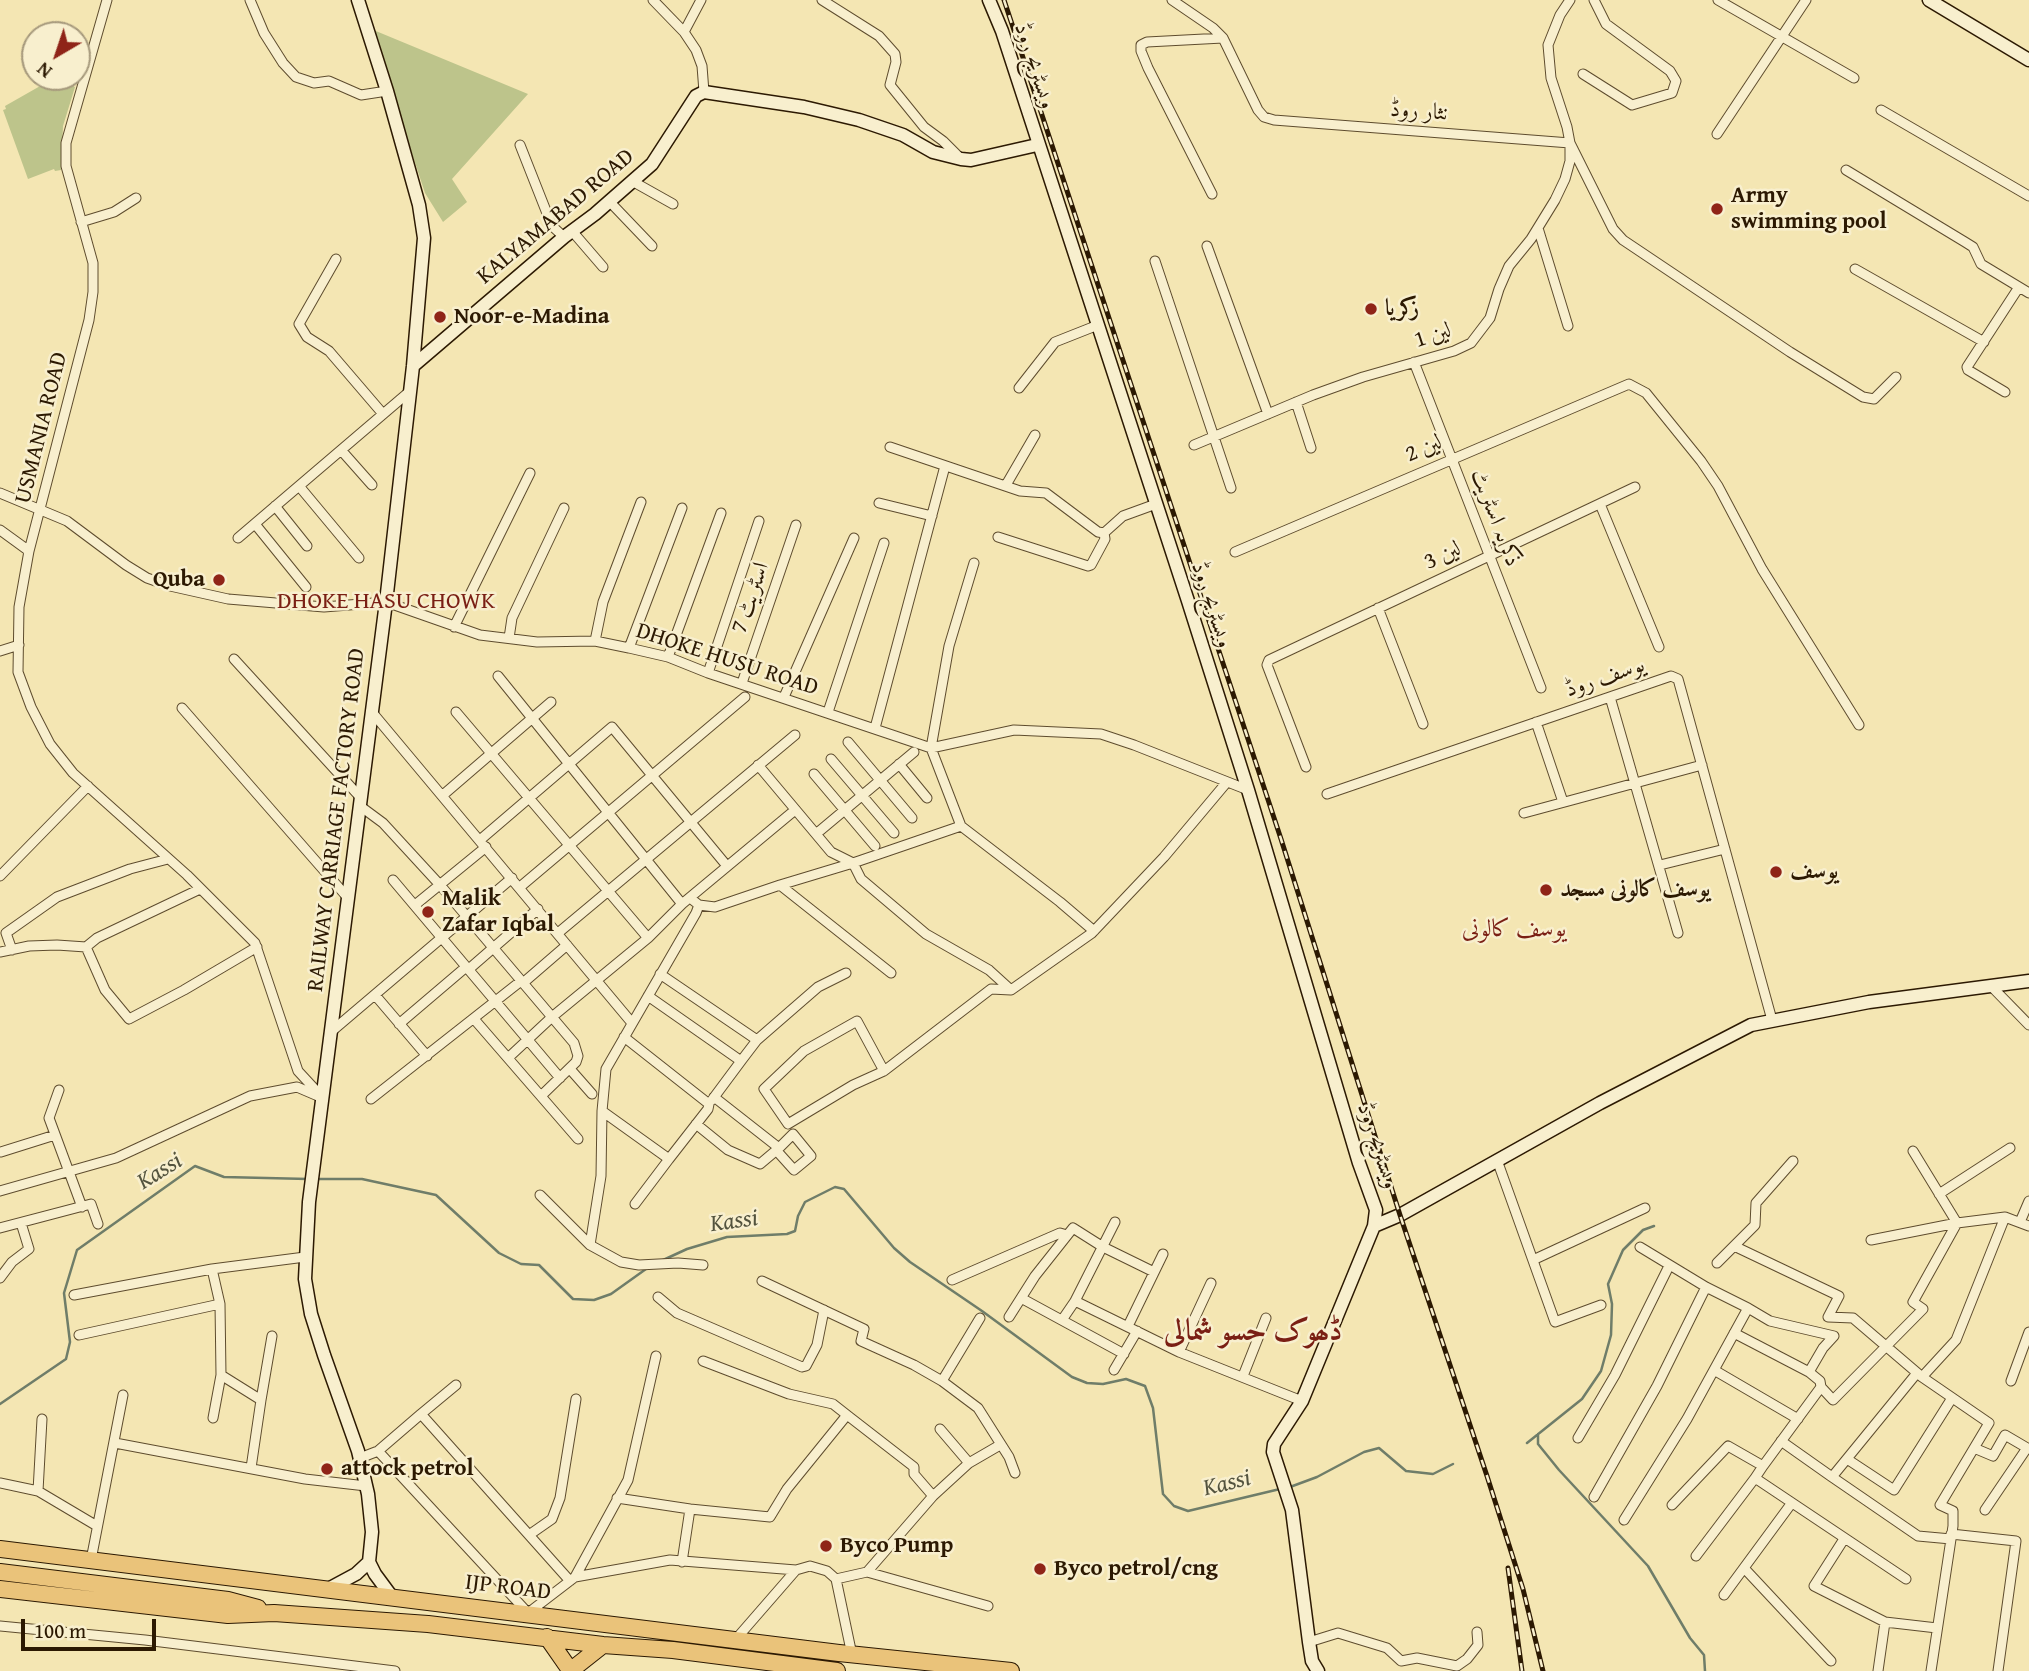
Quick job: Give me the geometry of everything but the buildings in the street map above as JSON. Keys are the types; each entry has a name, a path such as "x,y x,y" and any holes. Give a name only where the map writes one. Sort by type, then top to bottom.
{"highway":[{"name":"IJP ROAD","path":"0,1549 852,1655 1011,1671"},
{"name":"IJP ROAD","path":"0,1572 228,1600 274,1613"},
{"name":"IJP ROAD","path":"0,1589 228,1615 274,1613 428,1624 603,1645 673,1650 837,1671"},
{"path":"547,1637 570,1670 603,1645"}],"main road":[{"name":"RAILWAY CARRIAGE FACTORY ROAD","path":"358,0 419,205 424,238 413,366 386,602 314,1161 305,1257 305,1279 311,1314 360,1458 366,1486 372,1532 369,1562"},
{"name":"ویسٹریج روڈ","path":"989,0 1002,32 1248,790 1359,1164 1376,1210 1374,1226"},
{"path":"1929,0 2029,60"},
{"path":"704,92 804,107 859,120 902,135 933,152 961,159 971,160 1037,145"},
{"name":"KALYAMABAD ROAD","path":"413,366 652,164 696,96 704,92"},
{"path":"1313,1668 1291,1514 1278,1472 1274,1444 1301,1401 1374,1226 1400,1215 1600,1103 1751,1025 1869,1002 2029,981"},
{"path":"330,1588 356,1574 369,1562 392,1597"}],"street":[{"name":"USMANIA ROAD","path":"107,0 66,143 66,166 93,263 93,292 89,320 29,551 19,607 18,672 31,707 50,744 74,773 200,888 255,943 299,1071 323,1098"},
{"path":"250,0 264,33 283,63 296,77 314,83 329,81 361,95 387,91"},
{"path":"653,0 684,32 696,50 702,65 704,92"},
{"path":"684,32 701,0"},
{"path":"822,0 879,36 895,54 896,62 890,85 923,127 943,141 961,159"},
{"path":"1172,0 1223,38"},
{"path":"1570,0 1560,15 1548,45 1551,78 1570,143 1613,229 1623,240 1790,352 1863,397 1874,399 1896,377"},
{"path":"1583,74 1632,105 1672,93 1676,81 1671,71 1606,24 1594,0"},
{"path":"1718,0 1854,78"},
{"path":"1717,134 1806,0"},
{"path":"1212,194 1148,68 1141,45 1147,42 1223,38"},
{"name":"نثار روڈ","path":"1223,38 1258,110 1265,117 1274,120 1570,143"},
{"path":"1881,110 2029,196"},
{"name":"لین 1","path":"1194,445 1363,377 1454,351 1471,343 1490,318 1510,266 1538,229 1565,179 1570,160 1570,143"},
{"path":"520,145 552,226 568,234 603,267"},
{"path":"1846,170 1973,247 1981,264 2029,293"},
{"path":"632,181 673,204"},
{"path":"81,222 114,212 136,198"},
{"path":"609,201 652,246"},
{"path":"1538,229 1568,326"},
{"path":"1207,246 1268,414"},
{"path":"336,259 299,324 307,337 329,351 383,414"},
{"path":"1155,261 1231,488"},
{"path":"1855,269 1984,342"},
{"path":"2005,392 1968,370 1969,363 2019,287"},
{"path":"1019,387 1055,342 1098,326"},
{"name":"ذکریہ اسٹریٹ","path":"1414,362 1541,688"},
{"name":"لین 2","path":"1235,552 1629,384 1646,393 1718,486 1762,569 1859,725"},
{"path":"238,538 409,392"},
{"path":"1296,402 1311,448"},
{"path":"1006,485 1035,435"},
{"path":"890,447 1020,491 1046,493 1098,532 1104,533"},
{"path":"341,450 372,485"},
{"path":"875,728 945,466"},
{"path":"454,627 530,473"},
{"path":"299,486 359,558"},
{"name":"لین 3","path":"1306,767 1267,665 1269,660 1634,487"},
{"name":"DHOKE HUSU ROAD","path":"0,494 67,521 126,565 147,578 170,586 228,599 324,607 386,602 480,635 537,642 595,641 629,648 668,657 931,748"},
{"path":"595,641 603,602 641,502"},
{"path":"879,503 932,516"},
{"path":"1104,533 1123,516 1156,504"},
{"path":"1600,504 1659,647"},
{"path":"275,506 307,546"},
{"path":"509,638 512,618 564,508"},
{"path":"629,648 682,508"},
{"path":"668,657 721,513"},
{"path":"708,673 759,521"},
{"path":"255,524 306,587"},
{"name":"اسٹریٹ 7","path":"742,683 796,525"},
{"path":"0,530 29,551"},
{"path":"998,537 1088,566 1105,539 1104,533"},
{"path":"784,697 855,538"},
{"path":"828,712 884,542"},
{"path":"974,563 949,646 931,748 961,827 1094,931"},
{"path":"1378,608 1423,724"},
{"path":"0,652 19,645"},
{"path":"234,659 360,802 440,885 578,1049 578,1056 570,1069 541,1096"},
{"path":"498,676 647,860 686,901 715,907 961,827"},
{"name":"یوسف روڈ","path":"1327,794 1671,676 1678,679 1772,1020"},
{"path":"520,887 745,697"},
{"path":"1610,697 1678,933"},
{"path":"443,795 551,702"},
{"path":"182,708 348,898"},
{"path":"371,711 632,1023"},
{"path":"456,712 648,938"},
{"path":"1536,722 1563,802"},
{"path":"415,905 440,885 529,798 612,727 727,866"},
{"path":"931,748 1014,730 1101,734 1134,744 1248,790"},
{"path":"558,933 795,735"},
{"path":"848,742 912,818"},
{"path":"816,834 914,752"},
{"path":"831,759 894,833"},
{"path":"899,764 927,798"},
{"path":"758,765 831,852 853,863 861,879 926,934 989,970 1011,990"},
{"path":"1524,813 1702,765"},
{"path":"814,775 875,846"},
{"path":"884,1071 857,1021 804,1051 764,1089 788,1124 853,1084 884,1071 991,989 1011,990 1094,931 1164,857 1227,782"},
{"path":"0,876 88,786"},
{"path":"508,1058 552,1017 648,938 686,901 795,810"},
{"path":"1660,865 1725,849"},
{"path":"12,950 6,933 57,897 130,869 168,859"},
{"path":"332,1031 512,878"},
{"path":"393,880 560,1078"},
{"path":"780,885 891,973"},
{"path":"0,952 57,945 86,947 97,938 200,888"},
{"path":"590,1245 601,1176 606,1069 699,905"},
{"path":"399,1024 494,949 538,909"},
{"path":"372,1099 567,945"},
{"path":"86,947 105,990 129,1019 257,947"},
{"path":"635,1204 757,1040 818,986 846,973"},
{"path":"660,974 757,1040"},
{"path":"1992,987 2029,1025"},
{"path":"375,995 426,1056"},
{"path":"648,996 741,1061"},
{"path":"474,1019 578,1139"},
{"path":"624,1037 777,1149 760,1164 728,1150 696,1124"},
{"path":"570,1069 592,1094"},
{"path":"0,1191 116,1158 250,1096 297,1087 323,1098"},
{"path":"59,1090 49,1118 82,1207"},
{"path":"602,1111 669,1159"},
{"path":"0,1151 55,1136"},
{"path":"1939,1194 2010,1148"},
{"path":"1913,1151 1957,1223"},
{"path":"1497,1160 1555,1322 1601,1306"},
{"path":"1717,1263 1755,1225 1756,1203 1793,1161"},
{"path":"540,1195 590,1245 621,1262 639,1265 703,1265"},
{"path":"1871,1240 1957,1223 2005,1217 2024,1224 2029,1201"},
{"path":"0,1228 91,1204 97,1224"},
{"path":"1533,1260 1645,1208"},
{"path":"1832,1477 1920,1375 1956,1339 2005,1217"},
{"path":"1062,1320 1075,1301 1115,1222"},
{"path":"0,1278 12,1262 29,1249 21,1223"},
{"path":"1734,1333 1809,1372 1820,1381 1821,1387 1833,1400 1923,1309 1913,1302 1957,1223"},
{"path":"1009,1317 1035,1276 1073,1228 1103,1247 1154,1272"},
{"path":"952,1280 1060,1233 1068,1235"},
{"path":"1734,1246 1839,1296 1828,1317 1853,1318 1920,1375 1989,1423 1940,1505 1953,1511 1931,1671"},
{"path":"1640,1247 1669,1266 1770,1321 1835,1336 1823,1348 1809,1372"},
{"path":"1114,1370 1124,1354 1163,1254"},
{"path":"74,1295 212,1269 305,1257"},
{"path":"1578,1438 1615,1375 1669,1266"},
{"path":"212,1269 219,1304 221,1376 213,1418"},
{"path":"762,1281 864,1329 861,1341 942,1381 978,1408 1015,1473"},
{"path":"1180,1352 1211,1283"},
{"path":"1594,1497 1657,1385 1706,1287"},
{"path":"658,1297 677,1312 802,1367 806,1366 817,1345 824,1310"},
{"path":"1021,1298 1124,1354"},
{"path":"1075,1301 1180,1352 1301,1401"},
{"path":"79,1335 219,1304"},
{"path":"1624,1520 1687,1419 1748,1308"},
{"path":"942,1381 981,1318"},
{"path":"1243,1376 1266,1318"},
{"path":"2011,1381 2029,1332"},
{"path":"251,1468 272,1336"},
{"path":"378,1451 528,1613 573,1579 628,1480 656,1356"},
{"path":"703,1361 789,1394 833,1404 845,1417 914,1467 914,1474 933,1496"},
{"path":"1714,1370 1798,1419"},
{"path":"221,1376 261,1400"},
{"path":"360,1458 378,1451 456,1385"},
{"path":"1696,1556 1821,1387"},
{"path":"90,1560 123,1395"},
{"path":"1847,1459 1894,1490 1952,1398"},
{"path":"529,1535 552,1519 560,1498 576,1399"},
{"path":"421,1414 529,1535 573,1579"},
{"path":"618,1498 770,1517 787,1489 845,1417"},
{"path":"38,1491 42,1419"},
{"path":"940,1429 969,1463"},
{"path":"1974,1448 1993,1456 2005,1435 2028,1449 1985,1510"},
{"path":"1781,1441 1918,1536 2016,1541 1998,1671"},
{"path":"115,1443 305,1479 366,1486"},
{"path":"867,1572 933,1496 969,1463 1000,1445"},
{"path":"1672,1505 1728,1446 1763,1466"},
{"path":"1755,1478 1906,1579"},
{"path":"0,1483 38,1491 97,1526"},
{"path":"1724,1595 1791,1504"},
{"path":"682,1562 691,1509"},
{"path":"1844,1539 1814,1586 1885,1622 1937,1628"},
{"path":"573,1579 670,1560 796,1570 810,1566 828,1571 836,1579 852,1655"},
{"path":"1744,1568 1830,1661"},
{"path":"736,1639 796,1570"},
{"path":"836,1579 867,1572 988,1606"},
{"path":"1878,1671 1885,1622"},
{"path":"0,1626 145,1640 296,1661 395,1671"},
{"path":"1309,1642 1338,1633 1387,1648 1401,1661 1417,1658 1457,1666 1467,1659 1478,1645 1477,1632"},
{"path":"295,1671 296,1661"}],"green space":[{"path":"371,29 528,94 452,179 467,202 443,222 425,193"},
{"path":"31,91 74,91 63,126 61,170 54,169 28,179 3,110 6,109 5,106"}],"waterway":[{"name":"Kassi","path":"0,1404 66,1359 70,1342 64,1293 77,1250 195,1166 224,1177 308,1179"},
{"name":"Kassi","path":"315,1179 362,1179 436,1195 499,1253 521,1264 539,1265 573,1299 594,1300 611,1294 646,1269"},
{"name":"Kassi","path":"661,1261 687,1249 727,1237 787,1234 795,1231 805,1202 835,1187 844,1189 894,1248 910,1262 1072,1377 1087,1383 1103,1384 1126,1379 1145,1386 1153,1408 1163,1494 1174,1506 1188,1511 1280,1489"},
{"name":"Kassi","path":"1527,1443 1582,1399 1601,1371 1611,1335 1612,1304 1608,1284 1623,1250 1643,1230 1654,1226"},
{"path":"1538,1434 1538,1444 1559,1470 1648,1566 1690,1638 1704,1655 1705,1671"},
{"name":"Kassi","path":"1290,1487 1317,1477 1364,1452 1379,1448 1406,1471 1433,1474 1453,1464"}],"railway":[{"path":"1004,0 1281,839 1400,1215 1487,1476 1523,1589 1543,1671"},
{"path":"1508,1568 1522,1671"}],"place":[{"name":"Army swimming pool","path":"1717,209"},
{"name":"زکریا","path":"1371,309"},
{"name":"Noor-e-Madina","path":"440,317"},
{"name":"Quba","path":"219,580"},
{"name":"یوسف","path":"1776,872"},
{"name":"یوسف کالونی مسجد","path":"1546,890"},
{"name":"Malik Zafar Iqbal","path":"428,912"},
{"name":"attock petrol","path":"327,1469"},
{"name":"Byco Pump","path":"826,1546"},
{"name":"Byco petrol/cng","path":"1040,1569"}],"district":[{"name":"DHOKE HASU CHOWK","path":"386,602"},
{"name":"یوسف کالونی","path":"1514,930"},
{"name":"ڈھوک حسو شمالی","path":"1253,1332"}]}
